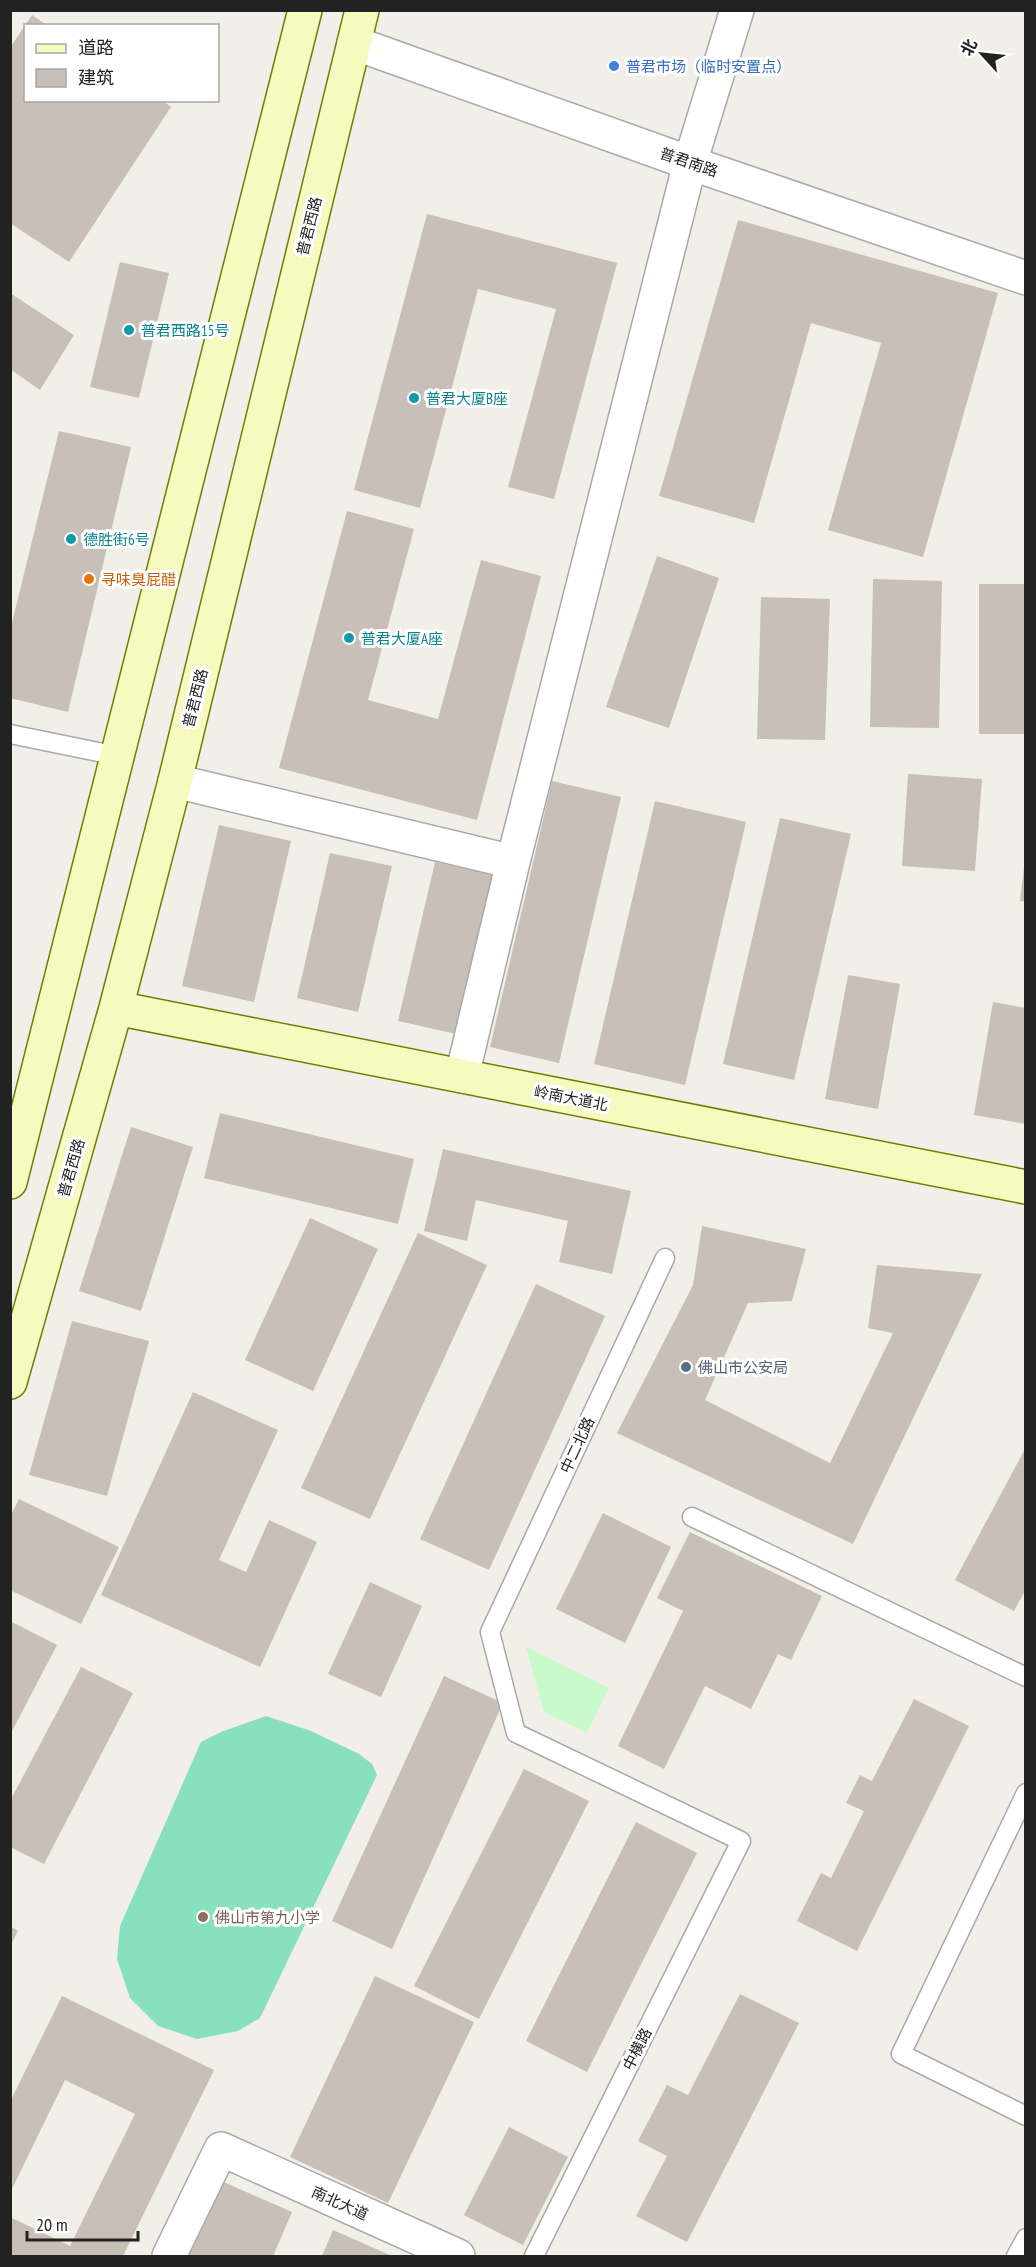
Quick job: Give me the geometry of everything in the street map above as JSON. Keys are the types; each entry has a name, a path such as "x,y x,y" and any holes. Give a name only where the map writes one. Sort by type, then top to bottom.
{"main road":[{"path":"10,1182 305,10"},
{"name":"普君西路","path":"10,1382 116,1008 175,781 362,10"},
{"name":"岭南大道北","path":"116,1008 1026,1187"}],"street":[{"path":"462,1076 513,862 690,163 737,10"},
{"name":"普君南路","path":"354,43 690,163 1026,278"},
{"path":"175,781 513,862"},
{"name":"南北大道","path":"169,2256 221,2149 458,2256"}],"lane":[{"path":"10,734 118,756"},
{"name":"中二北路","path":"665,1258 489,1632 516,1733 741,1841"},
{"path":"692,1517 1026,1677"},
{"path":"1026,1793 901,2054 1026,2116"},
{"name":"中横路","path":"534,2256 741,1841"},
{"path":"1016,2256 1026,2238"}],"green space":[{"path":"526,1647 609,1688 587,1733 544,1712"},
{"path":"266,1716 311,1731 359,1754 372,1764 377,1775 260,2018 238,2031 197,2039 158,2026 130,1998 117,1959 120,1926 201,1742 221,1732"}],"building":[{"path":"32,15 45,24 26,24"},
{"path":"24,27 24,102 165,102 171,107 69,262 10,223 10,48"},
{"name":"普君大厦B座","path":"427,214 617,263 554,499 508,487 556,309 478,289 420,508 354,490"},
{"path":"738,220 998,293 923,557 828,530 881,343 811,323 754,523 659,496"},
{"name":"普君西路15号","path":"120,262 169,273 139,398 90,387"},
{"path":"10,293 74,335 40,390 10,369"},
{"name":"德胜街6号","path":"59,431 131,447 68,712 10,698 10,631"},
{"name":"普君大厦A座","path":"347,511 414,529 368,700 438,719 481,560 541,576 477,820 279,768"},
{"path":"657,556 719,578 669,728 606,707"},
{"path":"873,579 942,581 939,728 870,727"},
{"path":"979,584 1026,584 1026,734 979,734"},
{"path":"761,597 830,599 825,740 757,739"},
{"path":"908,774 982,779 975,871 902,866"},
{"path":"552,781 621,797 559,1063 490,1047"},
{"path":"655,801 746,822 685,1085 594,1064"},
{"path":"780,818 851,834 794,1080 723,1064"},
{"path":"219,825 291,841 254,1002 182,986"},
{"path":"330,853 392,866 358,1012 297,998"},
{"path":"435,862 493,875 456,1034 398,1021"},
{"path":"1024,868 1026,868 1026,902 1020,901"},
{"path":"848,975 900,984 878,1109 825,1099"},
{"path":"993,1002 1026,1008 1026,1124 974,1115"},
{"path":"220,1113 414,1159 398,1224 204,1178"},
{"path":"131,1127 193,1147 141,1311 79,1291"},
{"path":"443,1149 631,1191 612,1274 559,1262 568,1221 476,1200 467,1241 424,1231"},
{"path":"310,1218 378,1249 313,1391 245,1360"},
{"name":"佛山市公安局","path":"702,1226 806,1249 792,1301 748,1303 705,1400 830,1463 893,1333 868,1328 877,1265 982,1274 853,1544 617,1433 693,1285"},
{"path":"418,1233 487,1265 370,1519 301,1488"},
{"path":"536,1284 605,1316 489,1570 420,1539"},
{"path":"72,1321 149,1341 107,1496 29,1475"},
{"path":"193,1392 278,1430 219,1560 246,1572 269,1520 317,1542 260,1667 101,1595"},
{"path":"1026,1447 1026,1589 1014,1611 955,1580"},
{"path":"19,1499 119,1547 81,1624 10,1590 10,1517"},
{"path":"603,1513 671,1547 625,1643 556,1609"},
{"path":"690,1532 822,1596 791,1660 778,1654 751,1709 705,1686 664,1769 618,1746 683,1611 657,1598"},
{"path":"370,1582 422,1606 381,1697 328,1674"},
{"path":"10,1621 57,1645 10,1735"},
{"path":"81,1667 133,1693 44,1864 10,1847 10,1801"},
{"path":"444,1676 503,1703 392,1949 332,1921"},
{"path":"914,1699 969,1726 857,1951 797,1921 821,1873 831,1878 864,1811 846,1803 860,1775 872,1781"},
{"path":"524,1769 589,1801 479,2019 414,1986"},
{"path":"636,1822 697,1853 587,2072 526,2041"},
{"path":"10,1926 18,1931 10,1946"},
{"path":"375,1976 474,2022 388,2203 290,2157"},
{"path":"740,1994 799,2023 687,2242 636,2216 667,2156 638,2141 667,2085 688,2095"},
{"path":"62,1996 214,2070 123,2256 10,2256 10,2217 70,2246 135,2114 65,2080 10,2193 10,2102"},
{"path":"509,2127 568,2157 523,2245 464,2215"},
{"path":"219,2180 292,2212 273,2256 185,2256"},
{"path":"333,2230 392,2256 322,2256"}],"place":[{"name":"普君市场（临时安置点）","path":"614,66"},
{"name":"普君西路15号","path":"129,330"},
{"name":"普君大厦B座","path":"414,398"},
{"name":"德胜街6号","path":"71,539"},
{"name":"寻味臭屁醋","path":"89,579"},
{"name":"普君大厦A座","path":"349,638"},
{"name":"佛山市公安局","path":"686,1367"},
{"name":"佛山市第九小学","path":"203,1917"}]}
